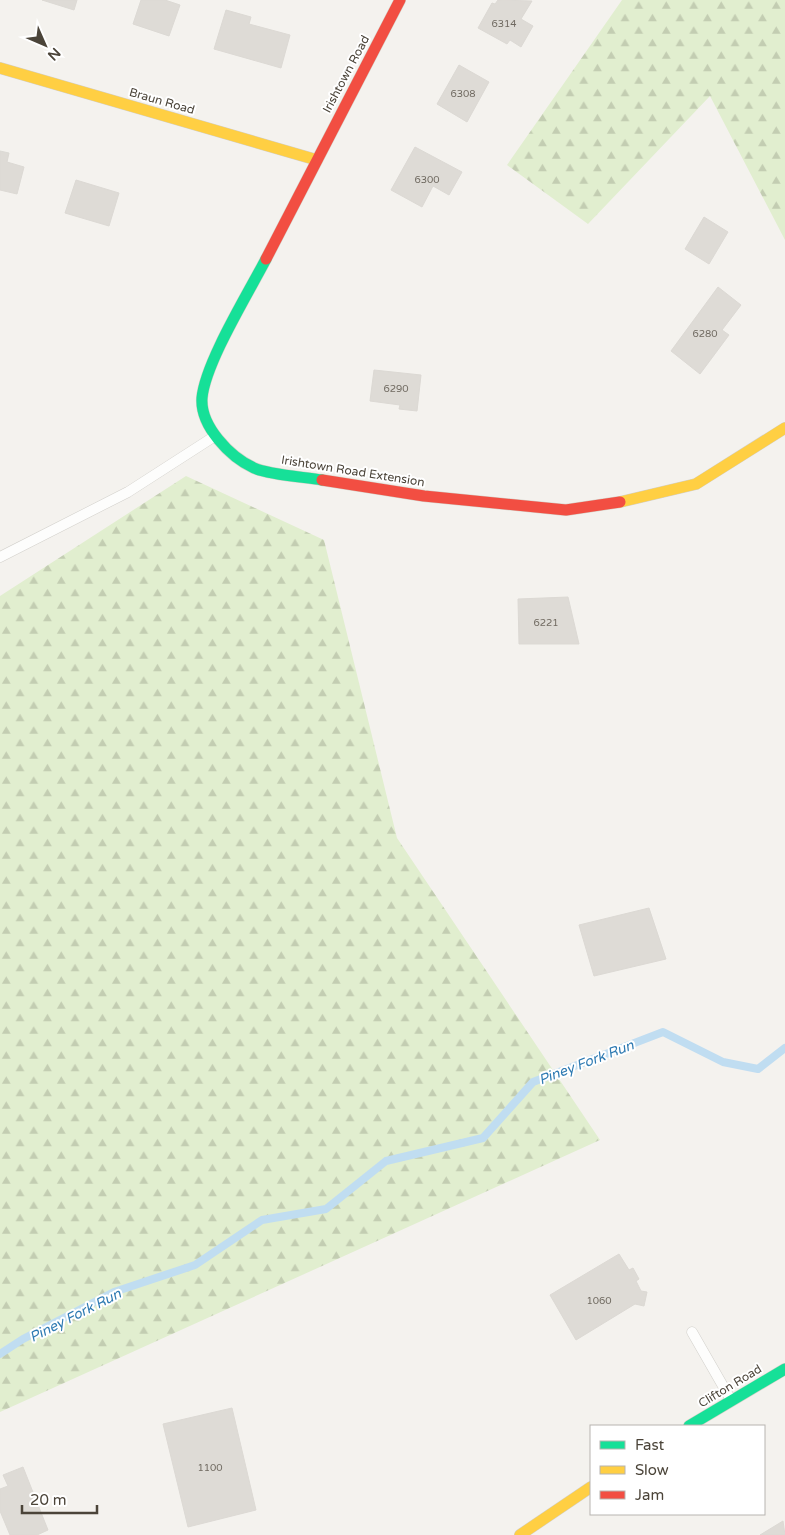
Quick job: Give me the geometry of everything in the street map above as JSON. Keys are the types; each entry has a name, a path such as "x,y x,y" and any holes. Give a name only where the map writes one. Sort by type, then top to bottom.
{"street":[{"name":"Irishtown Road","path":"317,160 400,0"},
{"name":"Braun Road","path":"0,68 317,160"},
{"name":"Irishtown Road Extension","path":"317,160 216,355 202,398 214,436 232,455 255,469 424,496 566,510 633,500 696,484 785,428"},
{"name":"Clifton Road","path":"691,1425 785,1369"},
{"path":"520,1535 590,1488"}],"lane":[{"path":"0,557 128,492 214,436"},
{"path":"692,1332 732,1401"}],"green space":[{"path":"622,0 785,0 785,240 710,96 588,224 507,165"},
{"path":"186,476 324,540 397,838 600,1140 0,1412 0,596"}],"building":[{"path":"42,0 77,0 74,10"},
{"path":"141,0 165,0 180,5 169,36 133,24"},
{"path":"498,0 532,1 521,19 533,26 521,47 510,40 507,44 478,28 492,3 495,4"},
{"path":"226,10 251,17 249,24 290,35 281,68 214,49"},
{"path":"459,65 489,82 467,122 437,104"},
{"path":"415,147 462,172 449,195 433,186 422,207 391,190"},
{"path":"0,151 9,153 7,162 24,167 17,194 0,190"},
{"path":"76,180 119,193 109,226 65,213"},
{"path":"704,217 728,232 709,264 685,249"},
{"path":"718,287 741,305 722,330 729,335 700,374 671,351"},
{"path":"374,370 421,375 417,411 399,409 400,405 370,401"},
{"path":"568,597 579,644 519,644 518,599"},
{"path":"649,908 666,959 594,976 579,925"},
{"path":"619,1254 629,1270 633,1268 639,1279 636,1281 641,1291 647,1292 644,1306 635,1304 576,1340 550,1295"},
{"path":"232,1408 256,1510 188,1527 163,1424"},
{"path":"23,1467 48,1530 37,1535 10,1535 0,1511 0,1489 8,1486 3,1475"},
{"path":"783,1521 785,1535 760,1535"}],"waterway":[{"name":"Piney Fork Run","path":"0,1354 23,1339 114,1292 195,1265 262,1220 326,1209 386,1161 483,1138 533,1082 663,1032 723,1062 758,1069 785,1048"}],"traffic: fast":[{"path":"266,259 219,347 211,366 202,398 203,409 211,430 226,448 245,463 254,468 287,476 322,480"},
{"path":"691,1425 785,1369"}],"traffic: slow":[{"path":"0,68 317,160"},
{"path":"620,502 696,484 785,428"},
{"path":"520,1535 590,1488"}],"traffic: jam":[{"path":"266,259 400,0"},
{"path":"322,480 424,496 566,510 620,502"}]}
